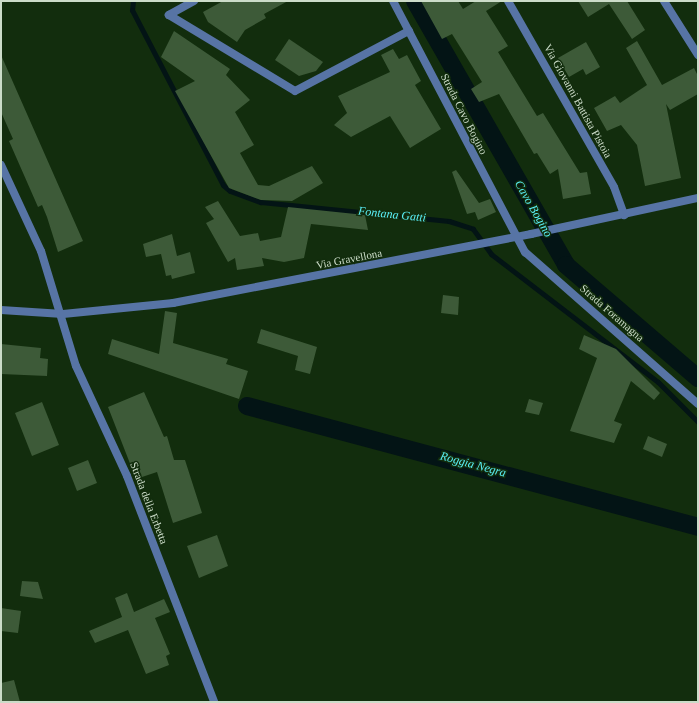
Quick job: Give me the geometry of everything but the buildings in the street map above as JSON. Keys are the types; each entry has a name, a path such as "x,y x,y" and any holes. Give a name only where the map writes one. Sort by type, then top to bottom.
{"street":[{"path":"194,1 169,15 295,91 409,31"},
{"name":"Strada Cavo Bogino","path":"393,1 515,237"},
{"name":"Via Giovanni Battista Pistoia","path":"508,1 614,187 624,215"},
{"path":"664,1 698,55"},
{"name":"Strada della Erbetta","path":"1,165 41,251 62,314 76,366 127,476 214,702"},
{"name":"Via Gravellona","path":"1,310 62,314 173,303 531,234 698,198"},
{"name":"Strada Foramagna","path":"515,237 525,252 698,404"}],"waterway":[{"name":"Fontana Gatti","path":"133,1 132,10 223,185 230,191 261,202 449,221 473,229 491,254 658,382 698,422"},
{"name":"Cavo Bogino","path":"415,1 566,265 698,378"},
{"name":"Roggia Negra","path":"247,406 698,527"}]}
